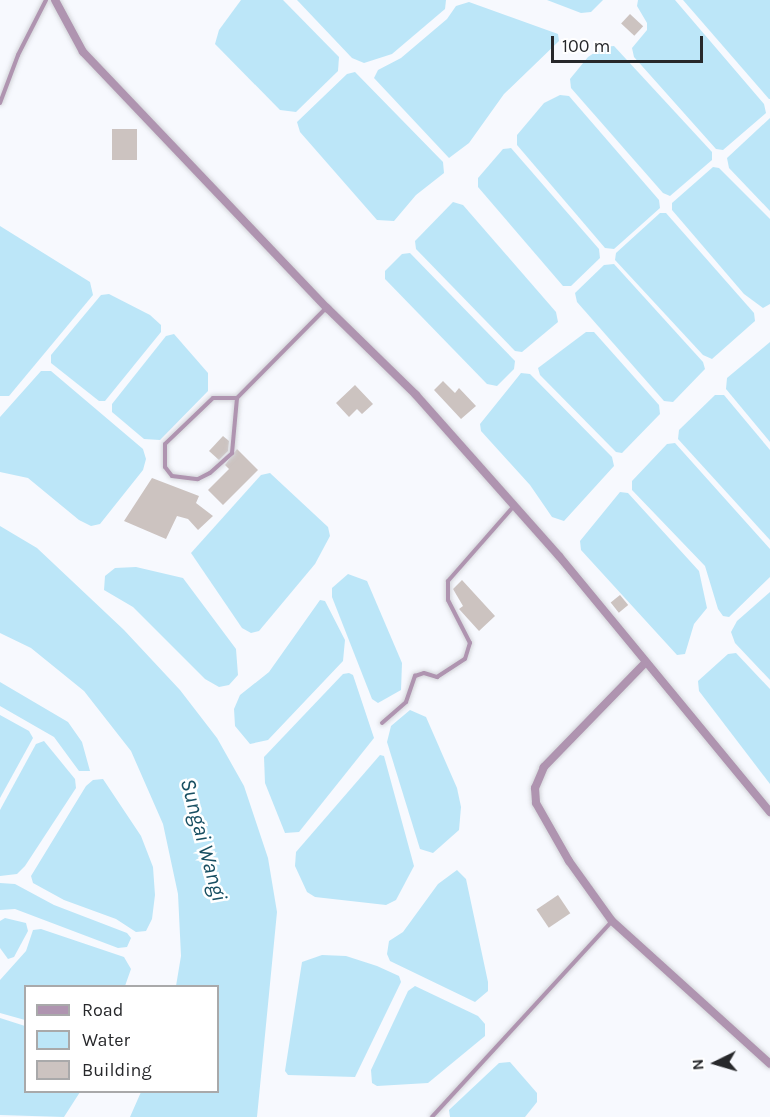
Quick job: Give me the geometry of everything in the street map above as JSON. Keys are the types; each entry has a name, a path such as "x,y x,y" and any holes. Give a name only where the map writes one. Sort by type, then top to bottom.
{"street":[{"path":"55,0 83,52 327,308 416,395 515,505 644,664 770,812"},
{"path":"644,664 544,767 535,788 536,803 569,861 612,921 770,1064"}],"lane":[{"path":"0,103 18,55 46,0"},
{"path":"237,398 213,398 165,444 165,467 172,476 198,479 210,473 232,453 237,398 327,308"},
{"path":"382,723 406,702 415,676 424,673 437,677 465,659 470,643 448,600 448,581 515,505"},
{"path":"432,1117 612,921"}],"water":[{"path":"241,0 283,0 339,57 338,71 296,112 280,110 215,44 219,30"},
{"path":"297,0 446,0 445,9 392,54 364,63 352,58"},
{"path":"547,0 603,0 591,12 581,13"},
{"path":"638,0 675,0 764,104 766,113 723,150 716,149 634,57 632,48 647,30 647,23 637,6"},
{"path":"683,0 770,0 770,99 769,99"},
{"path":"469,2 558,34 559,41 504,94 469,143 449,158 374,78 378,70 401,58 447,19 456,6"},
{"path":"614,46 712,152 712,160 670,196 663,193 571,88 570,79 588,57 603,47"},
{"path":"355,72 443,162 444,173 416,195 394,221 377,220 300,132 297,122 347,74"},
{"path":"560,95 569,96 659,200 660,208 614,249 605,248 517,145 517,135 544,103"},
{"path":"770,118 770,211 729,168 727,158"},
{"path":"511,148 599,249 600,258 571,286 563,286 478,187 478,178 503,149"},
{"path":"713,167 719,168 770,219 770,304 763,308 744,294 672,210 672,203"},
{"path":"453,202 463,205 556,312 558,322 522,352 515,351 416,249 415,241"},
{"path":"660,213 666,213 754,313 755,321 712,359 703,355 615,260 616,253"},
{"path":"0,226 90,282 93,295 9,396 0,396"},
{"path":"410,253 515,361 514,369 497,386 487,384 385,279 385,271 402,254"},
{"path":"614,264 703,362 705,369 673,402 664,401 577,302 575,293 604,265"},
{"path":"109,294 150,315 161,325 161,332 105,401 99,401 51,363 51,355 101,295"},
{"path":"586,332 594,332 659,405 660,414 622,453 616,452 540,375 538,368"},
{"path":"174,334 208,373 208,391 160,440 144,439 112,412 112,404 166,336"},
{"path":"770,342 770,442 726,389 727,378"},
{"path":"41,371 51,371 143,449 146,459 143,470 100,524 91,526 79,520 28,478 0,472 0,417"},
{"path":"521,373 530,374 612,457 614,466 564,521 552,517 530,485 481,431 480,424"},
{"path":"715,395 724,395 770,450 770,540 678,439 679,430"},
{"path":"675,443 770,549 770,577 729,617 723,616 718,609 705,566 632,490 632,481 667,444"},
{"path":"270,473 328,527 330,536 315,564 259,631 251,633 242,628 191,553 261,475"},
{"path":"620,492 628,493 699,571 707,608 694,624 685,654 677,655 581,550 580,541"},
{"name":"Sungai Wangi","path":"0,526 37,548 124,630 180,690 217,738 244,786 268,858 277,912 257,1117 130,1117 141,1093 219,1093 219,985 176,985 181,956 178,894 163,824 131,751 84,691 31,648 0,633"},
{"path":"136,567 183,578 236,649 238,675 229,685 219,687 205,679 133,607 104,590 105,576 115,568"},
{"path":"348,574 367,581 402,663 401,690 378,703 372,699 332,597 332,588"},
{"path":"770,592 770,680 735,643 731,632 737,621"},
{"path":"320,600 325,601 345,640 343,661 268,740 250,744 235,726 234,709 240,695 269,672"},
{"path":"736,653 770,689 770,784 699,691 698,681 728,654"},
{"path":"343,674 353,675 374,738 299,832 285,833 265,783 264,757"},
{"path":"0,682 68,722 82,742 90,771 79,771 54,737 0,706"},
{"path":"410,710 426,717 457,788 461,807 459,830 433,853 420,849 387,742 391,726"},
{"path":"0,715 29,731 33,738 0,798"},
{"path":"44,741 75,779 76,788 25,866 17,874 0,876 0,810 36,744"},
{"path":"380,755 384,756 414,866 396,900 386,905 315,897 307,892 295,866 296,852"},
{"path":"103,779 141,836 153,867 155,895 152,919 146,931 136,932 116,919 64,900 33,883 31,876 86,786 93,780"},
{"path":"457,870 466,879 488,982 488,991 475,1002 390,961 387,954 389,941 403,932 438,884"},
{"path":"0,883 15,884 54,905 127,933 131,938 127,947 118,948 15,909 0,910"},
{"path":"5,918 26,923 28,931 14,957 8,959 0,948 0,921"},
{"path":"41,929 124,957 131,969 125,985 24,985 24,1020 0,1013 0,980 26,951 33,930"},
{"path":"322,955 346,956 377,966 399,976 401,982 355,1077 288,1075 285,1071 302,962"},
{"path":"415,986 478,1016 485,1024 485,1036 428,1083 377,1086 372,1083 371,1070 408,991"},
{"path":"0,1018 24,1026 24,1093 79,1093 64,1117 0,1115"},
{"path":"510,1062 537,1093 537,1102 525,1117 450,1117 449,1110 499,1063"}],"building":[{"path":"630,14 643,26 634,36 621,24"},
{"path":"112,129 137,129 137,160 112,160"},
{"path":"443,381 455,393 459,388 476,406 461,419 434,390"},
{"path":"355,385 373,404 362,414 357,409 349,417 336,403"},
{"path":"223,436 229,441 228,451 219,460 209,451"},
{"path":"237,449 258,470 223,505 208,490 229,469 225,465"},
{"path":"152,478 199,496 196,503 213,516 198,530 188,519 177,516 166,539 124,521"},
{"path":"462,580 495,616 479,631 459,609 463,606 453,589"},
{"path":"620,595 628,605 619,613 611,603"},
{"path":"558,895 570,913 549,928 536,910"}]}
